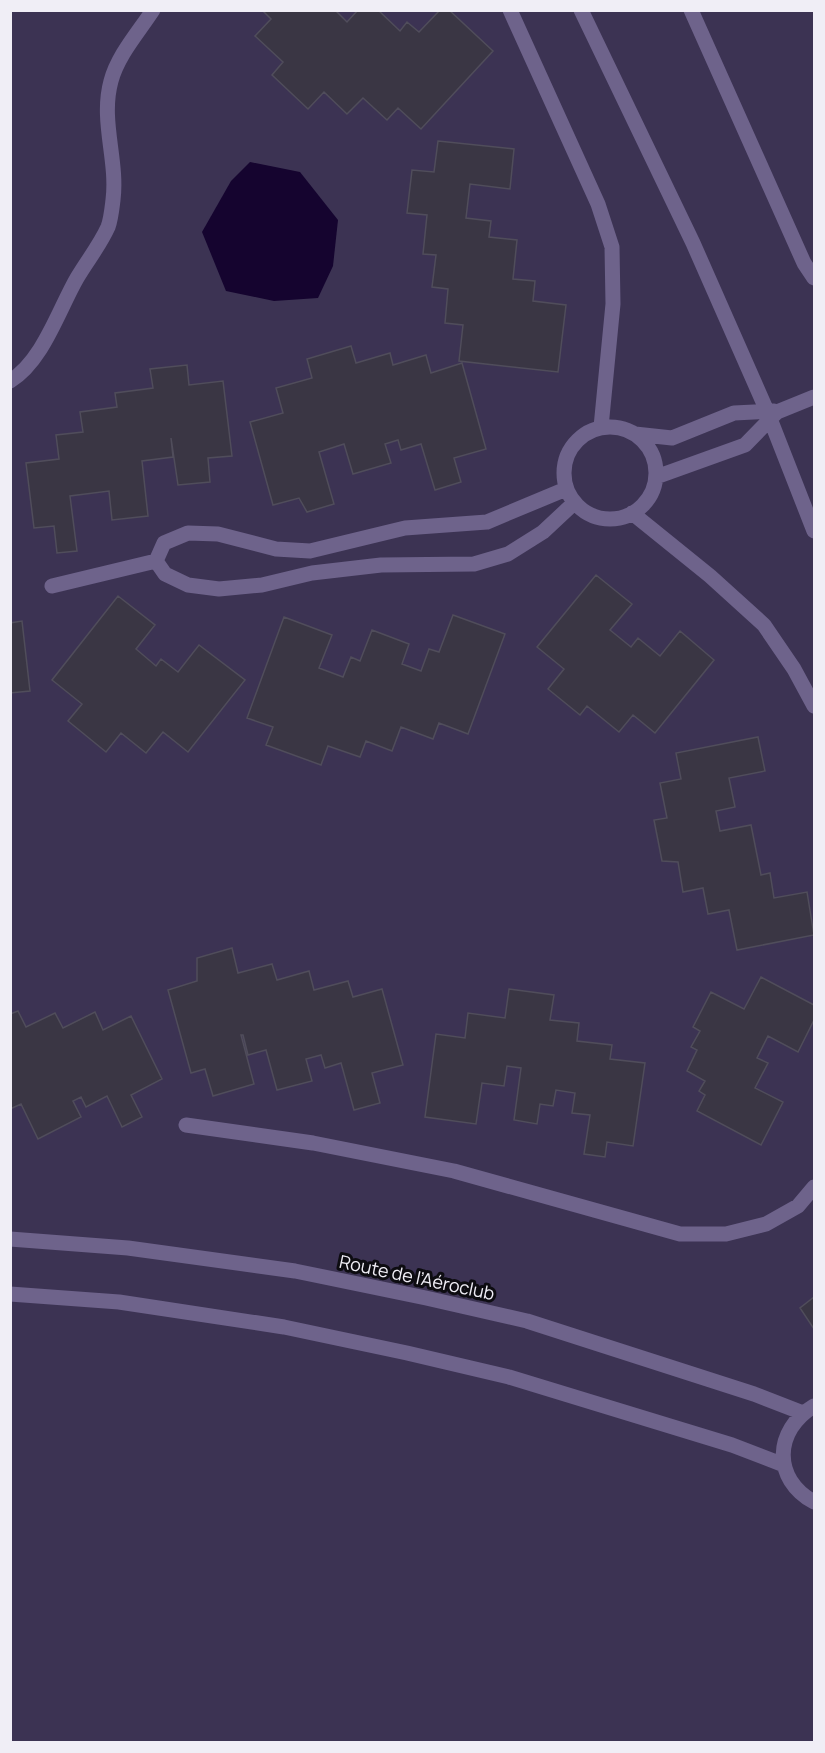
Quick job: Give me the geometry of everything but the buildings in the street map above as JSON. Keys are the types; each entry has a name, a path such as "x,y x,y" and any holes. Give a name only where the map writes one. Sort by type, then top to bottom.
{"street":[{"path":"10,381 30,364 42,346 76,279 108,226 114,199 114,172 106,117 111,80 120,58 153,10"},
{"path":"510,10 598,204 612,247 613,304 601,427"},
{"path":"581,10 693,243 771,414 814,531"},
{"path":"691,10 804,263 814,278"},
{"path":"635,434 672,438 734,413 771,414 814,397"},
{"path":"656,477 745,445 771,414"},
{"path":"613,426 635,434 652,452 656,464 656,477 652,491 644,504 620,518 607,519 583,512 570,496 563,473 566,458 574,443 586,433 601,427 613,426"},
{"path":"156,561 164,543 188,533 218,534 276,549 310,551 405,528 487,522 570,496"},
{"path":"156,561 165,574 188,585 219,589 262,585 312,573 381,565 474,564 508,554 543,532 570,496"},
{"path":"632,513 710,576 764,625 794,669 814,706"},
{"path":"52,586 156,561"},
{"path":"186,1125 313,1143 454,1171 680,1234 726,1234 766,1224 798,1206 814,1187"},
{"name":"Route de l’Aéroclub","path":"10,1239 128,1248 294,1271 426,1298 527,1321 808,1410"},
{"path":"10,1294 119,1302 284,1327 407,1353 509,1377 732,1445 784,1465"},
{"path":"808,1410 793,1424 787,1437 784,1465 792,1483 804,1496 814,1502"}],"shaded area":[{"path":"11,11 814,11 814,1742 11,1742"},
{"path":"250,162 300,172 338,220 333,266 318,298 274,301 226,291 202,232 231,181"}]}
